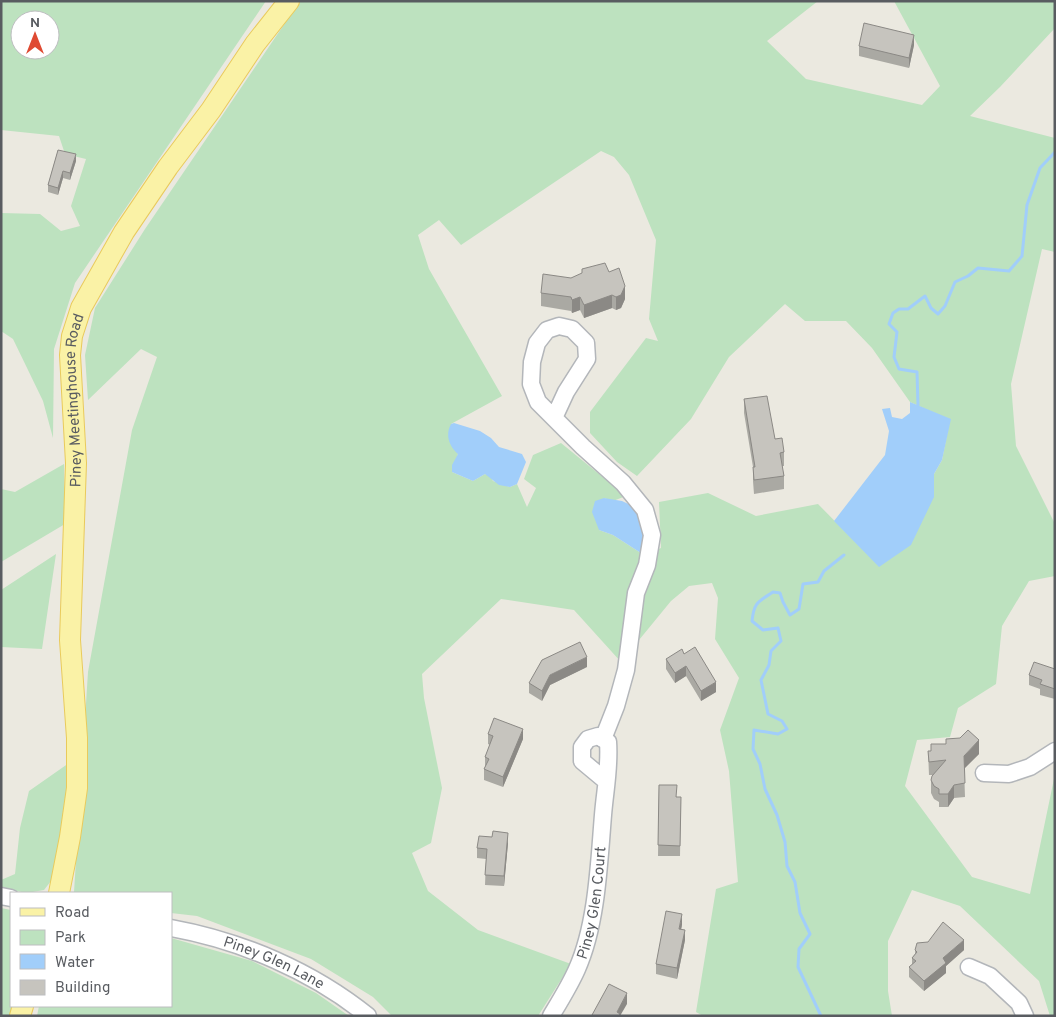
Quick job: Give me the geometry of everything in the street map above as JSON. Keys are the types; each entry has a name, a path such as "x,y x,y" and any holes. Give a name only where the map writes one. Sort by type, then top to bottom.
{"main road":[{"name":"Piney Meetinghouse Road","path":"59,892 77,788 77,738 70,640 76,463 70,355 72,336 81,308 124,232 168,167 211,110 255,44 289,1"}],"street":[{"path":"554,418 566,392 586,359 586,343 572,329 559,326 547,330 537,343 532,362 531,384 538,402 554,418 623,483 645,510 652,535 647,565 636,593 626,670 616,706 603,740 598,736 588,739 582,747 582,761 606,782"},
{"name":"Piney Glen Court","path":"552,1016 577,968 589,929 597,881 606,782 610,761 608,742 603,740"},
{"path":"984,773 1008,774 1030,767 1055,751"},
{"name":"Piney Glen Lane","path":"172,928 234,944 289,966 344,997 368,1016"},
{"path":"970,967 990,976 1019,1003 1025,1016"}],"green space":[{"path":"1,1 266,1 75,283 54,349 53,438 43,401 13,339 1,331 1,213 40,214 61,231 80,226 71,206 86,159 65,154 59,136 1,130"},
{"path":"300,1 818,1 767,41 806,79 922,105 940,86 894,1 1055,1 1055,28 970,116 1055,138 1055,252 1042,249 1011,384 1016,446 1055,524 1055,576 1029,581 1002,626 996,684 958,708 950,737 917,740 905,786 972,877 1030,894 1055,774 1055,1016 1050,1016 1039,981 960,906 912,890 888,941 888,991 892,1016 703,1016 696,1012 716,889 738,882 729,771 720,730 739,678 715,639 718,598 712,583 689,586 671,601 621,662 574,610 501,599 422,674 424,698 442,788 431,843 412,853 428,891 478,930 571,964 538,1016 392,1016 373,997 311,959 197,916 172,913 172,892 74,892 88,672 132,430 157,357 141,349 88,400 85,355 95,308 145,229","holes":["601,151 614,157 629,175 656,240 649,319 658,341 646,338 590,412 590,433 617,462 637,476 691,419 729,357 785,304 805,321 846,321 872,348 910,402 950,420 942,460 934,474 934,493 879,566 818,504 756,516 708,493 659,502 661,548 644,555 613,535 599,530 604,498 613,501 626,496 561,443 533,455 524,479 536,488 527,507 517,484 510,487 493,481 490,476 485,474 473,481 452,472 458,454 451,424 502,396 429,269 418,235 439,220 461,245"]},
{"path":"64,464 65,524 1,562 1,489 15,492"},
{"path":"56,554 42,649 1,647 1,590"},
{"path":"69,763 67,809 51,881 44,890 22,892 1,888 1,880 15,874 20,828 29,791"},
{"path":"1,908 10,910 10,1007 18,1007 15,1016 1,1016"},
{"path":"172,938 252,961 316,993 349,1016 37,1016 39,1007 172,1007"}],"water":[{"path":"910,402 951,419 942,460 934,474 934,497 911,545 879,567 834,521 885,455 889,431 882,409 890,408 892,417 902,419 910,413"},
{"path":"454,423 480,431 491,438 499,447 522,454 526,462 517,484 510,487 499,485 485,474 473,481 452,472 452,465 458,454 450,444 448,432 451,424"},
{"path":"604,498 622,501 639,509 645,525 644,555 613,535 599,530 592,512 595,501"}],"building":[{"path":"864,23 914,35 909,58 859,46"},
{"path":"58,150 76,154 70,173 63,171 58,188 48,185"},
{"path":"605,263 609,272 619,268 625,286 621,295 616,297 612,295 584,305 580,297 572,300 571,297 541,293 543,274 571,278 582,273 582,269"},
{"path":"767,396 775,439 782,438 784,452 780,453 784,476 754,480 753,467 755,467 744,399"},
{"path":"580,642 587,657 550,675 542,691 529,683 542,660"},
{"path":"695,647 716,682 701,691 686,666 675,673 666,659 682,649 684,654"},
{"path":"1034,662 1055,669 1055,689 1040,684 1042,680 1029,675"},
{"path":"494,718 523,729 503,777 484,769 489,759 485,757 493,736 488,734"},
{"path":"968,730 979,740 964,756 965,783 954,785 948,794 939,794 939,789 934,786 931,780 932,776 946,760 929,762 928,751 931,751 931,744 946,744 946,739 960,738"},
{"path":"659,785 677,785 676,797 681,797 680,846 658,845"},
{"path":"493,831 508,833 504,876 485,875 487,849 477,848 479,836 492,837"},
{"path":"666,911 682,914 679,929 685,930 677,968 656,964"},
{"path":"943,922 964,940 943,958 946,963 924,981 909,967 916,961 912,958 917,952 915,950 917,943 928,942"},
{"path":"609,984 627,993 617,1012 620,1014 619,1016 592,1015"}],"waterway":[{"path":"918,405 917,372 899,369 894,357 897,332 889,324 893,313 899,309 908,309 925,296 931,308 938,314 945,306 955,282 968,276 978,268 1009,271 1022,256 1027,205 1040,168 1055,152"},
{"path":"821,1016 798,967 799,949 810,934 800,913 795,882 787,866 785,842 777,815 765,789 760,764 753,749 754,730 778,734 787,729 782,721 768,714 761,680 769,665 771,651 781,641 778,628 763,630 752,621 754,610 758,603 773,592 780,593 790,615 799,609 803,584 818,582 824,571 844,555"}]}
